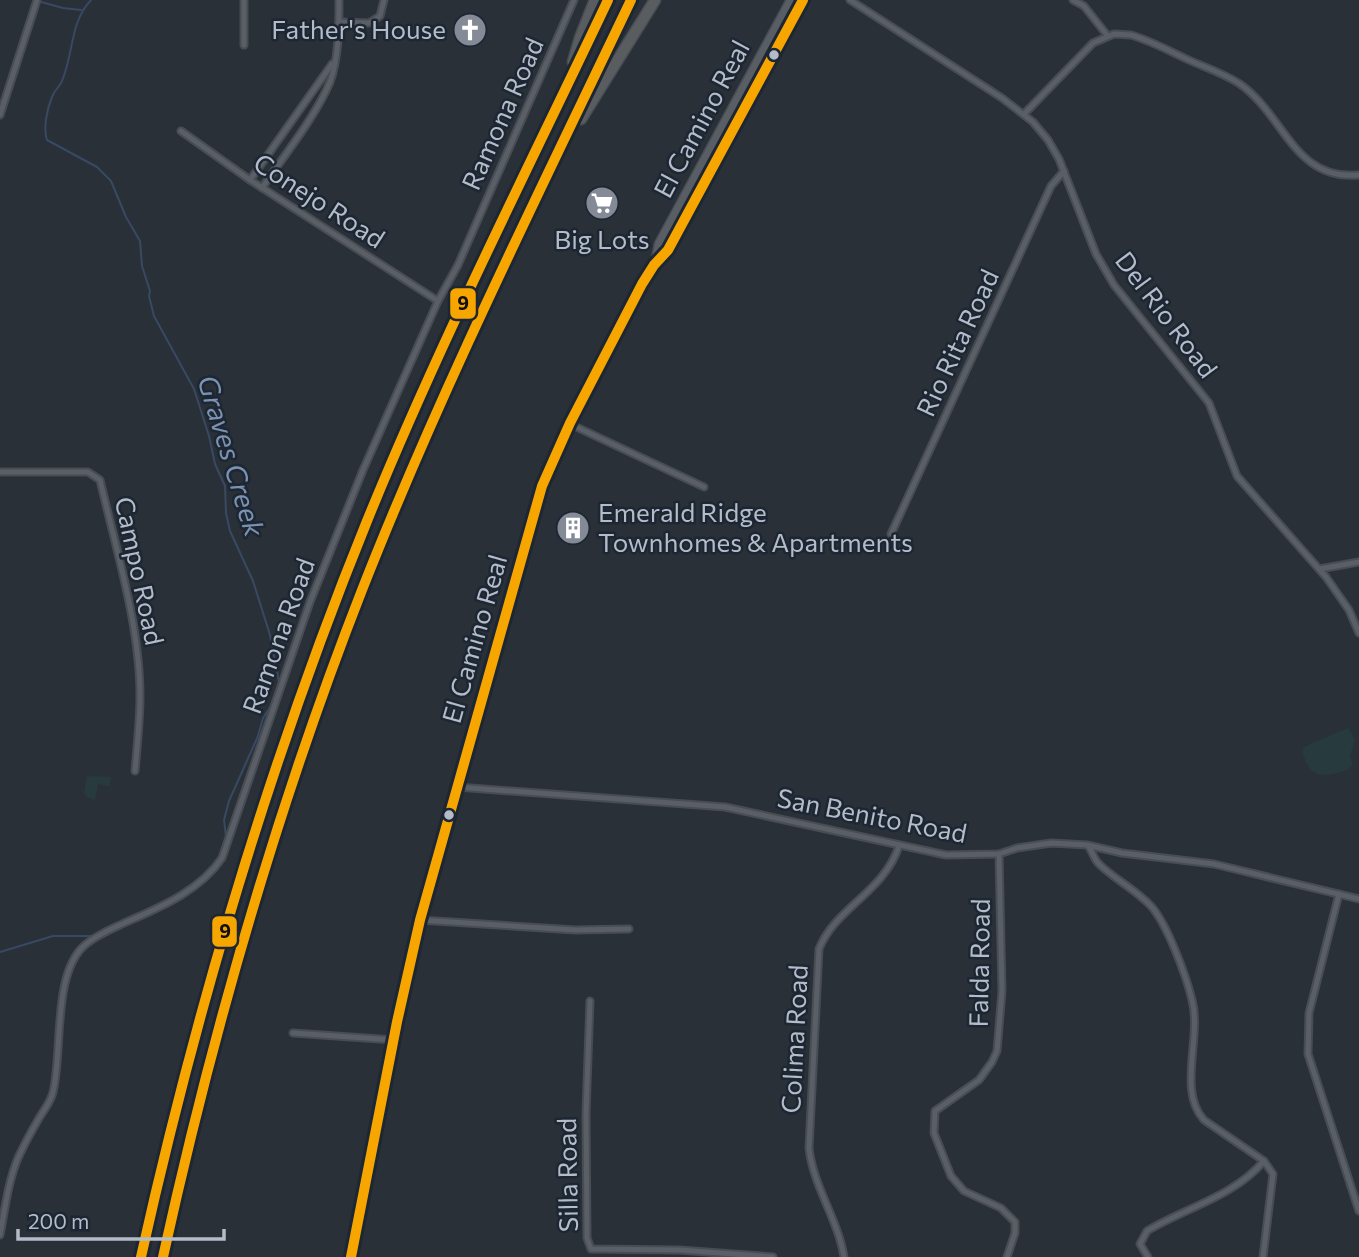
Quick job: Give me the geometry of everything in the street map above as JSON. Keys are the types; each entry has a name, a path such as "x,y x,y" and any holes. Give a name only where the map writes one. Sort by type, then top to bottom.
{"highway":[{"path":"567,87 580,38 595,0"},
{"path":"141,1257 196,1027 248,850 286,736 344,580 390,467 608,0"},
{"path":"163,1257 176,1192 216,1035 271,846 310,730 405,487 631,0"},
{"path":"556,158 655,0"}],"main road":[{"name":"El Camino Real","path":"351,1257 420,920 533,511 552,461 656,260 659,244 791,0"},
{"name":"El Camino Real","path":"656,260 668,250 803,0"}],"street":[{"path":"0,115 37,0"},
{"path":"244,0 244,45"},
{"path":"262,188 330,81 339,22 339,0"},
{"path":"339,22 369,23 380,16 384,0"},
{"name":"Ramona Road","path":"0,1235 11,1175 25,1143 53,1095 69,966 84,946 109,930 169,902 190,889 208,876 222,858 310,602 363,470 438,301 458,265 574,0"},
{"name":"Del Rio Road","path":"850,0 1024,114 1048,141 1064,171 1096,254 1114,285 1209,403 1237,476 1319,569 1349,610 1359,633"},
{"path":"1073,0 1084,6 1107,35"},
{"path":"1024,114 1087,48 1107,35 1122,33 1138,37 1236,81 1254,96 1313,166 1331,174 1359,175"},
{"path":"250,180 334,61"},
{"name":"Conejo Road","path":"181,131 262,188 438,301"},
{"name":"Rio Rita Road","path":"891,534 1051,186 1064,171"},
{"path":"570,424 704,487"},
{"name":"Campo Road","path":"0,472 88,472 100,480 137,655 141,696 135,771"},
{"path":"1319,569 1359,562"},
{"name":"San Benito Road","path":"457,787 725,807 946,855 999,854 1017,848 1051,843 1087,845 1122,853 1214,864 1359,899"},
{"path":"1087,845 1097,863 1150,906 1174,950 1194,1008 1191,1088 1192,1103 1198,1114 1264,1161 1273,1174 1263,1257"},
{"name":"Colima Road","path":"844,1257 834,1219 810,1157 819,949 832,928 877,884 899,846"},
{"name":"Falda Road","path":"999,854 1002,991 997,1051 979,1080 935,1111 933,1133 951,1177 959,1187 1001,1208 1015,1222 1015,1233 1007,1257"},
{"path":"1339,894 1309,1013 1308,1054 1359,1211"},
{"path":"420,920 575,930 629,929"},
{"name":"Silla Road","path":"590,1001 586,1113 587,1238 591,1250 680,1250 773,1257"},
{"path":"293,1033 394,1040"},
{"path":"1147,1257 1140,1244 1147,1231 1239,1185 1264,1161"}],"green space":[{"path":"1348,728 1355,740 1350,756 1353,765 1335,774 1325,775 1311,770 1302,750"},
{"path":"87,776 111,777 110,786 98,784 95,800 84,793"}],"waterway":[{"path":"34,0 81,10"},
{"name":"Graves Creek","path":"91,0 79,19 65,73 50,102 46,124 47,140 97,167 111,181 126,217 140,241 142,266 154,316 194,389 215,464 225,486 230,531 253,581 270,635 278,688"},
{"name":"Graves Creek","path":"226,837 224,820 229,801 258,736 263,718 271,706"},
{"name":"Graves Creek","path":"0,952 53,936 95,936"}],"transit line":[{"name":"9","path":"141,1257 186,1070 239,885 268,793 332,611 367,521 424,389 608,0"},
{"name":"9","path":"163,1257 203,1088 249,920 331,672 392,515 457,366 631,0"},
{"name":"9","path":"351,1257 420,920 542,486 570,423 642,284 668,250 803,0"}],"place":[{"name":"Father's House","path":"470,30"},
{"name":"Big Lots","path":"602,203"},
{"name":"Emerald Ridge Townhomes & Apartments","path":"573,528"}]}
